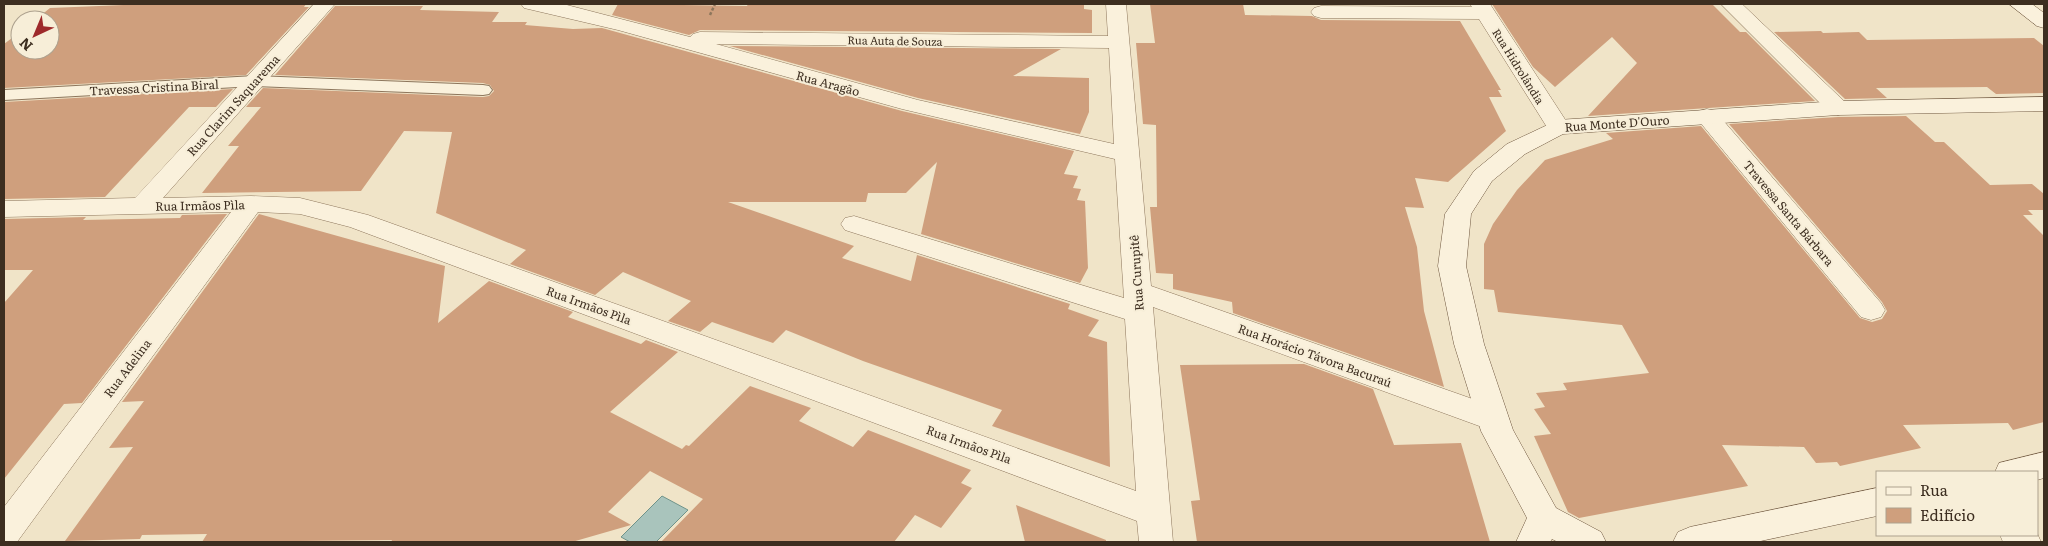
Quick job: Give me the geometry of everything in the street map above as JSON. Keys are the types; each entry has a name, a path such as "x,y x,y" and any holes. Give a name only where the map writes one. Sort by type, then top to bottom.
{"street":[{"name":"Rua Clarim Saquarema","path":"142,206 325,4"},
{"name":"Rua Aragão","path":"531,4 672,38 882,98 1019,132 1127,154"},
{"name":"Rua Curupitê","path":"1116,4 1156,542"},
{"path":"1731,4 1838,108"},
{"path":"2020,4 2044,22"},
{"path":"1321,12 1483,8"},
{"name":"Rua Hidrolândia","path":"1483,8 1558,127"},
{"name":"Rua Auta de Souza","path":"672,38 1119,42"},
{"name":"Rua Monte D'Ouro","path":"1590,542 1538,530 1497,431 1468,344 1452,266 1458,214 1483,176 1516,149 1558,127 1838,108 2044,104"},
{"name":"Travessa Santa Bárbara","path":"1707,116 1871,310"},
{"name":"Rua Irmãos Pìla","path":"4,209 251,204 300,206 359,221 1154,512"},
{"name":"Rua Adelina","path":"4,533 251,204"},
{"name":"Rua Horácio Távora Bacuraú","path":"854,224 1138,302 1493,419"},
{"path":"2016,471 2044,465"},
{"path":"1690,542 1876,502"}],"lane":[{"name":"Travessa Cristina Biral","path":"4,95 255,81 483,90"}],"water":[{"path":"662,496 688,510 656,542 630,542 621,537"}],"building":[{"path":"148,4 306,4 304,7 309,7 246,75 4,88 4,44 10,40 10,60 60,60 60,10 48,10 50,8"},
{"path":"618,4 747,6 748,4 1084,4 1084,9 1092,10 1092,33 700,30 689,35 612,15"},
{"path":"1150,4 1243,4 1245,15 1312,16 1321,20 1460,21 1501,90 1498,90 1502,97 1489,97 1506,131 1448,182 1415,178 1424,208 1405,207 1417,247 1424,311 1444,387 1233,313 1232,302 1173,289 1173,274 1156,273 1150,207 1157,207 1156,125 1143,124 1136,43 1155,43"},
{"path":"1492,4 1712,4 1740,32 1746,32 1815,101 1588,116 1637,63 1612,37 1555,87 1533,67"},
{"path":"335,6 423,6 420,10 499,12 492,22 527,22 525,25 573,29 602,28 902,111 1074,151 1064,174 1078,176 1073,188 1081,189 1077,200 1085,201 1088,268 1080,283 921,234 937,162 906,193 868,193 866,202 728,202 854,246 842,258 911,281 917,255 1070,304 1068,309 1099,320 1088,336 1107,342 1110,467 992,426 1002,410 863,361 786,330 773,343 712,322 700,332 668,321 691,301 623,272 595,295 510,264 526,250 436,213 452,132 404,131 361,191 202,193 239,146 228,146 261,107 246,107 263,88 483,97 489,96 494,91 490,85 483,83 275,75"},
{"path":"1821,31 1823,33 1859,32 1867,40 2034,38 2044,46 2044,93 1996,94 1987,87 1876,88 1887,98 1845,99 1774,32"},
{"path":"730,46 1061,49 1013,76 1089,78 1089,112 1080,134 918,98"},
{"path":"233,89 216,107 189,107 105,197 4,199 4,102"},
{"path":"1906,116 1935,142 1944,142 1990,185 2032,184 2044,194 2044,210 2028,210 2033,215 2023,215 2044,236 2044,422 2013,430 2008,423 1903,425 1921,448 1840,466 1837,462 1816,463 1804,447 1722,445 1748,486 1579,518 1568,512 1534,436 1551,434 1534,409 1545,407 1536,393 1567,390 1563,383 1649,373 1622,325 1498,312 1494,290 1484,289 1484,244 1493,224 1517,190 1545,160 1613,139 1606,133 1701,126 1860,318 1872,322 1882,319 1887,311 1882,302 1729,124 1838,117"},
{"path":"227,214 82,403 64,404 4,479 4,303 33,270 4,270 4,219 86,217 83,220 180,218 182,215"},
{"path":"259,214 445,266 438,323 489,281 573,312 568,317 641,344 646,340 678,352 610,412 682,449 686,445 689,446 750,386 811,408 799,421 853,447 868,430 971,470 961,483 972,488 941,528 915,515 894,542 661,542 703,499 650,471 608,512 631,525 572,542 391,542 392,540 202,542 207,534 142,535 140,539 65,541 133,447 109,448 144,401 122,402"},
{"path":"1304,364 1373,389 1394,445 1461,443 1490,542 1197,542 1191,501 1200,500 1180,365"},
{"path":"1016,505 1106,540 1106,542 1025,542"}]}
